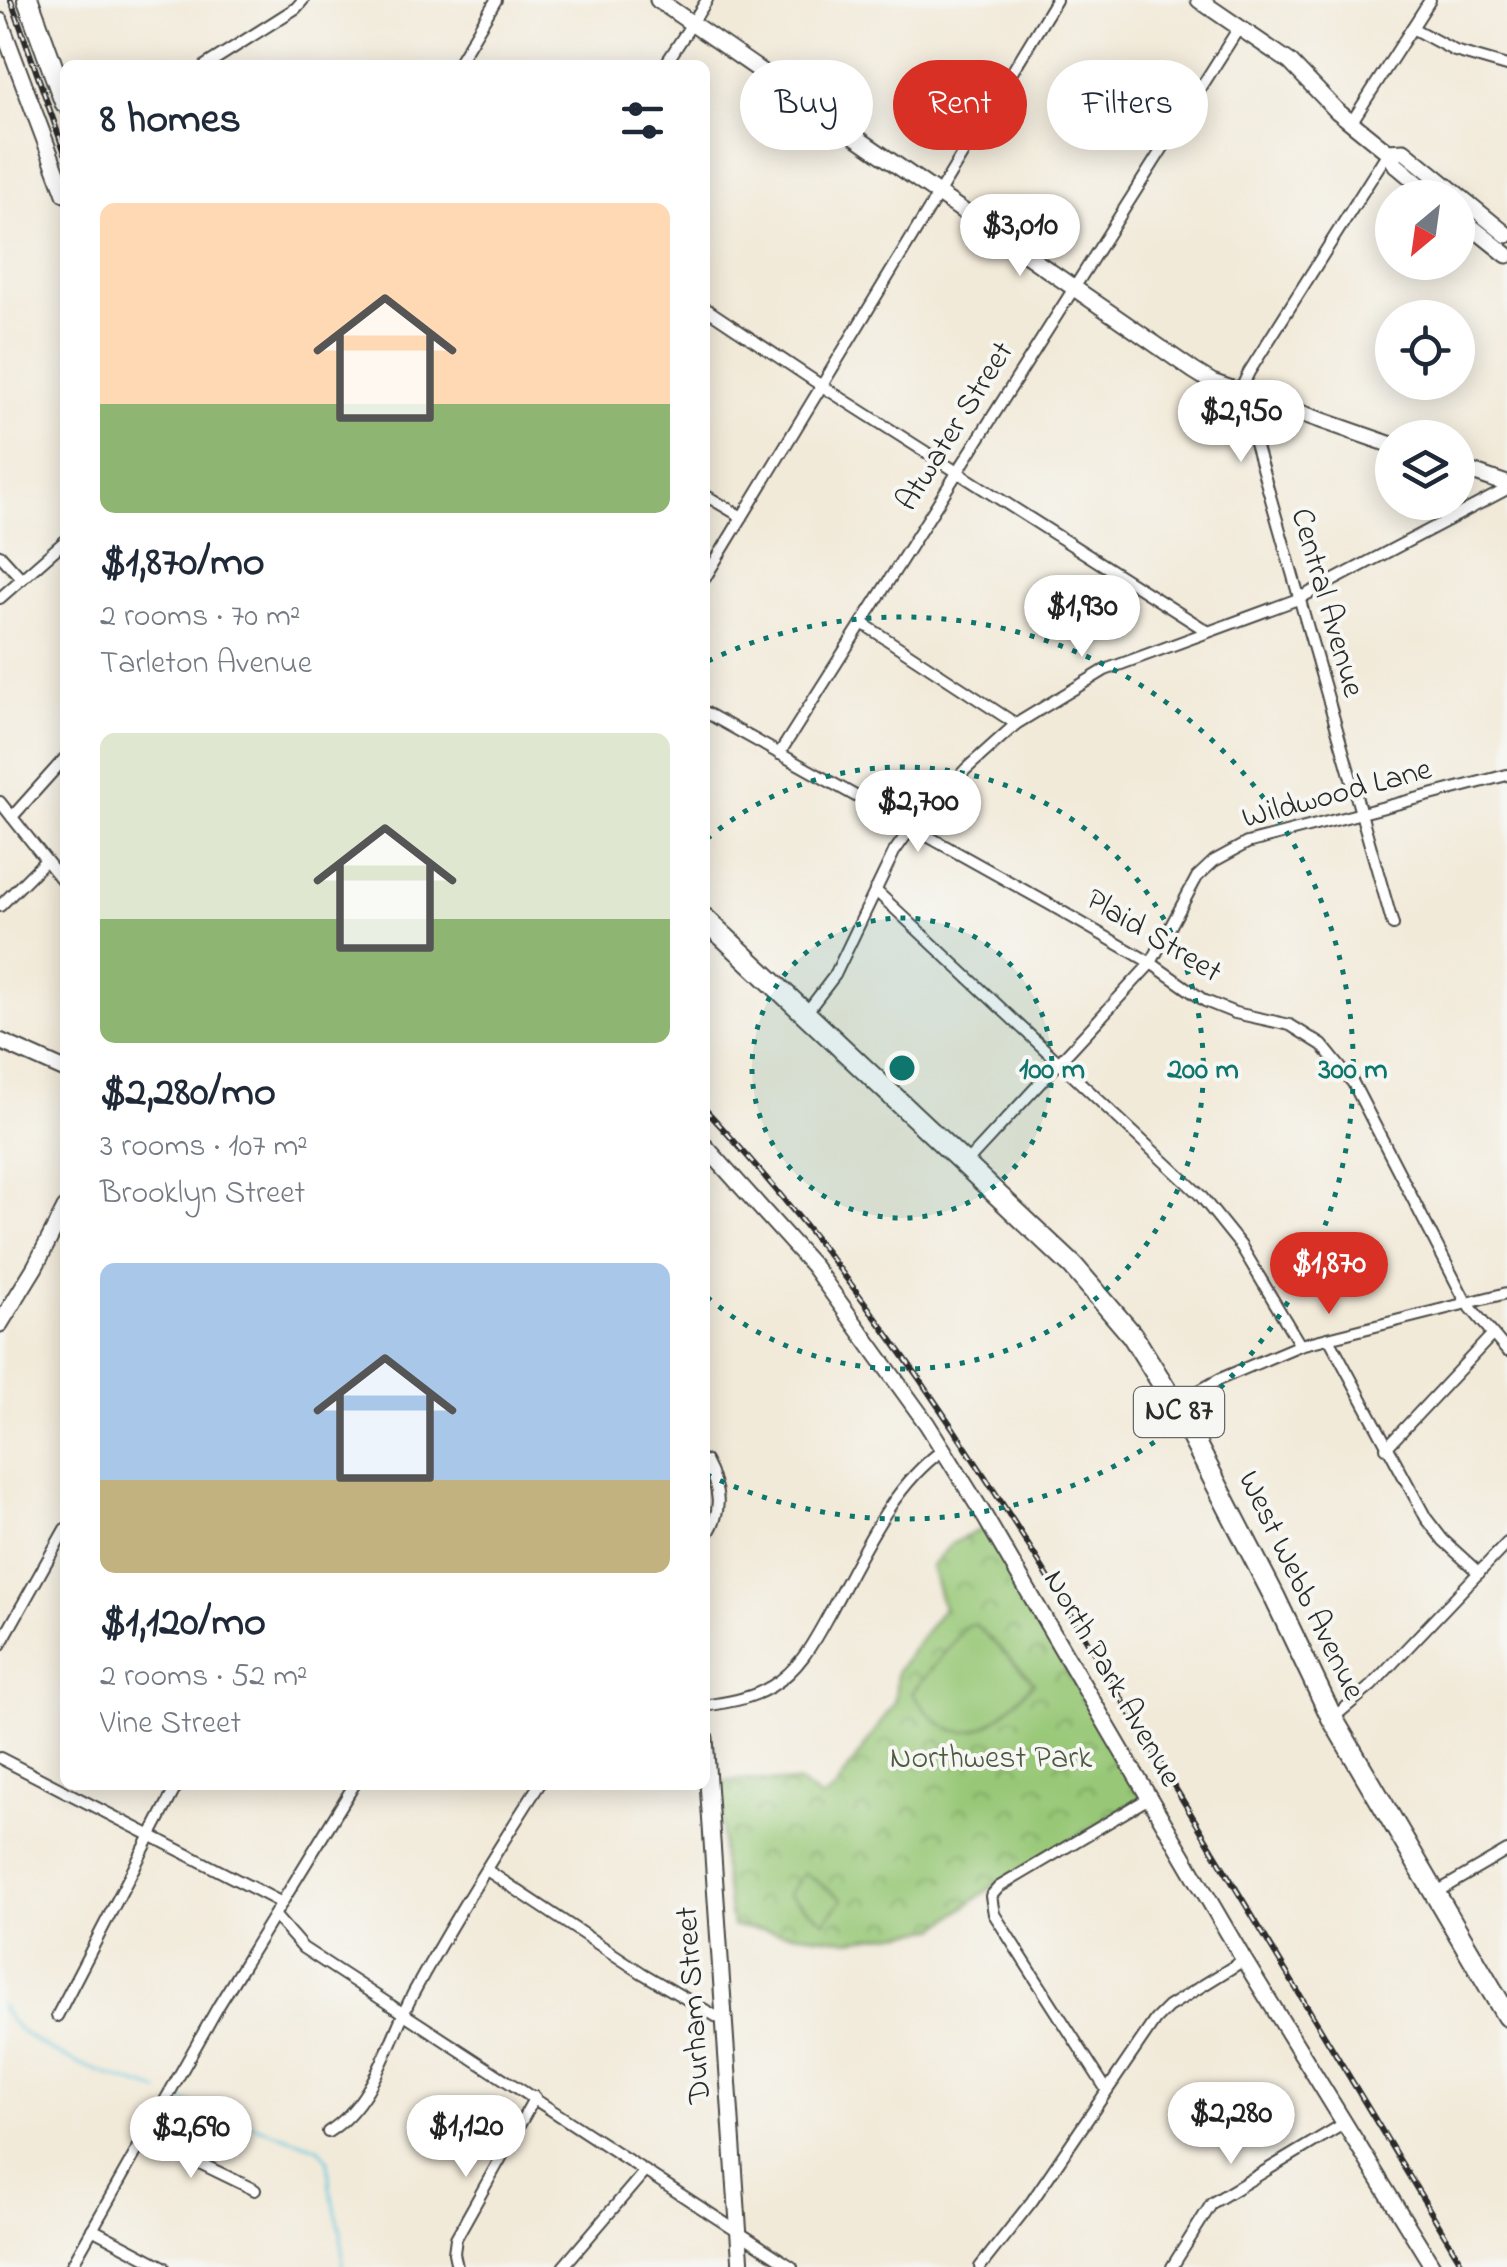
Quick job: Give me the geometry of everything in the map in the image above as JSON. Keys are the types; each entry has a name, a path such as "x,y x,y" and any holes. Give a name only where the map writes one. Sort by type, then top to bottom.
{"highway":[{"path":"28,0 60,88"},
{"name":"West Webb Avenue","path":"710,924 966,1163 1098,1292 1132,1335 1176,1404 1332,1718 1507,2016"}],"street":[{"path":"214,60 303,0"},
{"path":"460,60 496,0"},
{"path":"658,0 1194,371 1212,382 1375,439"},
{"path":"668,60 707,0"},
{"path":"710,570 1056,0"},
{"path":"1199,0 1290,62 1414,180"},
{"path":"1351,124 1430,0"},
{"path":"0,20 60,181"},
{"name":"Atwater Street","path":"778,754 1240,26"},
{"path":"1412,28 1455,51 1507,66"},
{"path":"1388,152 1404,152 1507,236"},
{"path":"1240,391 1388,152"},
{"path":"1475,230 1507,255"},
{"path":"710,311 1207,631"},
{"name":"Central Avenue","path":"1240,391 1393,925"},
{"path":"1475,474 1507,486"},
{"path":"806,1013 835,975 894,852 911,828 966,769 1016,724 1105,670 1298,599 1507,486"},
{"path":"710,499 742,516"},
{"path":"0,598 60,545"},
{"path":"0,555 21,578"},
{"path":"862,623 1016,724"},
{"name":"Plaid Street","path":"710,715 1151,963 1206,1001 1235,1013 1290,1025 1312,1038 1353,1082 1466,1302 1507,1351"},
{"path":"12,817 60,764"},
{"name":"Wildwood Lane","path":"966,1163 1151,963 1188,890 1214,861 1247,842 1507,776"},
{"path":"0,802 60,878"},
{"path":"0,906 45,861"},
{"path":"875,890 1220,1218 1252,1262 1300,1345"},
{"path":"0,1041 60,1068"},
{"name":"North Park Avenue","path":"710,1152 813,1266 943,1450 1244,1960 1434,2267"},
{"path":"0,1324 60,1218"},
{"path":"1176,1404 1232,1372 1300,1345 1507,1293"},
{"path":"1386,1448 1491,1336"},
{"path":"1328,1338 1426,1518 1442,1540 1479,1573"},
{"path":"710,1705 758,1693 798,1666 892,1506 916,1473 943,1450"},
{"path":"710,1470 720,1509 710,1528"},
{"path":"0,1645 60,1538"},
{"path":"1332,1718 1372,1686 1507,1543"},
{"path":"0,1758 60,1788"},
{"path":"64,1790 282,1904"},
{"path":"57,2016 174,1790"},
{"path":"71,2267 219,2005 351,1790"},
{"path":"328,2132 344,2122 360,2102 402,2013 536,1790"},
{"name":"Durham Street","path":"708,1790 740,2267"},
{"path":"1106,2089 994,1914 991,1901 999,1888 1148,1798"},
{"path":"1435,1893 1507,1851"},
{"path":"488,1871 724,2022"},
{"path":"275,1916 303,1948 792,2267"},
{"path":"980,2267 1032,2200 1147,2030 1168,2007 1244,1960"},
{"path":"457,2267 456,2238 535,2097"},
{"path":"1172,2267 1212,2204 1345,2123"},
{"path":"144,2136 255,2190"},
{"path":"563,2267 645,2171"},
{"path":"92,2229 164,2267"}],"green space":[{"name":"Northwest Park","path":"984,1528 1142,1798 988,1890 936,1929 849,1940 732,1926 722,1864 722,1798 718,1783 799,1783 822,1799 834,1791 895,1702 897,1671 943,1608 931,1567 951,1544"},
{"path":"967,1625 976,1625 1034,1682 989,1724 960,1732 929,1714 912,1693"},
{"path":"804,1873 843,1899 825,1921 788,1895"}],"waterway":[{"path":"0,2004 11,2021 47,2048 94,2070 160,2091"},
{"path":"174,2098 319,2148 328,2160 330,2189 341,2231 343,2267"}],"railway":[{"path":"11,0 60,139"},
{"path":"710,1115 834,1262 949,1423 1056,1590 1464,2267"}]}
